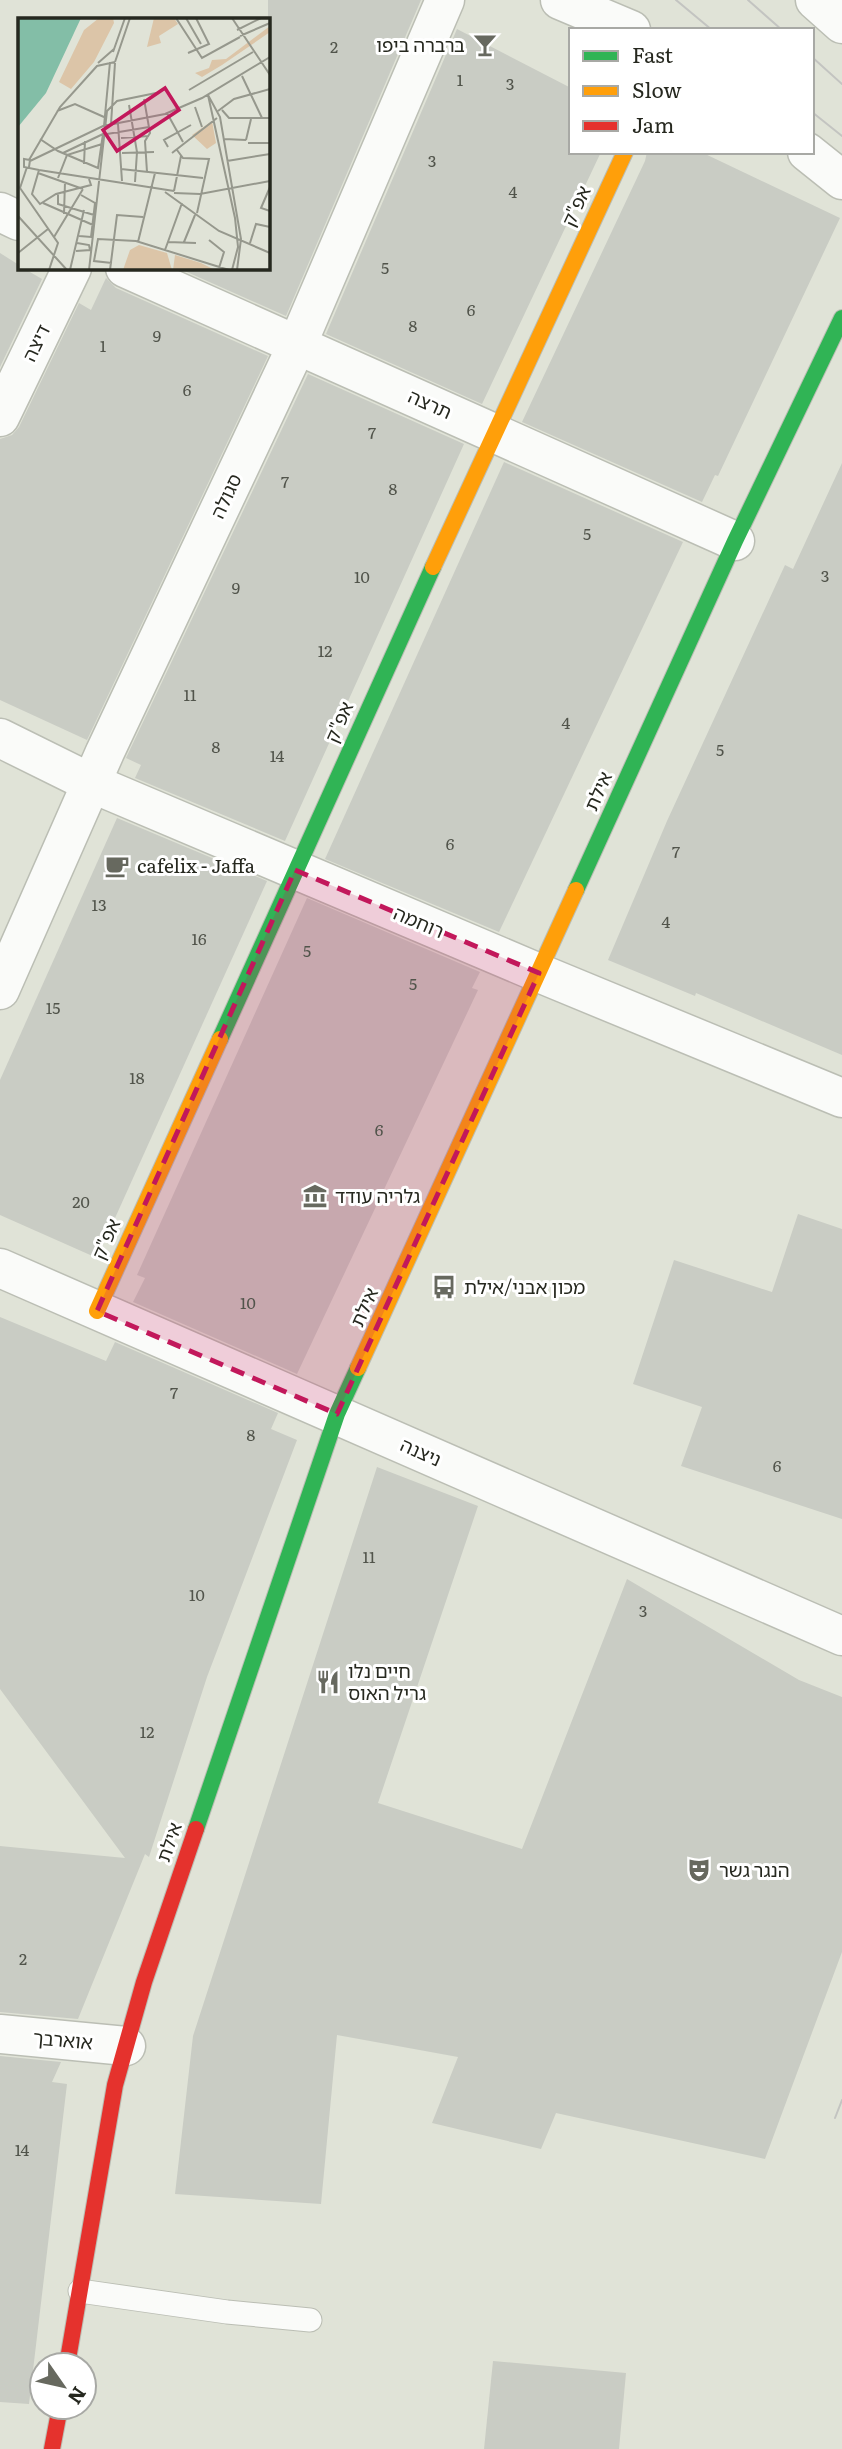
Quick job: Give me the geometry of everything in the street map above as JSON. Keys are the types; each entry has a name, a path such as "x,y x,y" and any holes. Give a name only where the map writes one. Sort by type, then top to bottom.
{"street":[{"name":"סגולה","path":"0,990 91,783 297,345 445,0"},
{"path":"561,0 626,28"},
{"path":"612,0 647,28"},
{"path":"815,0 842,24"},
{"name":"אפ\"ק","path":"97,1311 494,433 624,154"},
{"path":"810,154 842,180"},
{"path":"0,212 18,221"},
{"name":"דיצה","path":"0,417 71,270"},
{"name":"תרצה","path":"129,270 735,541"},
{"name":"אילת","path":"69,2351 115,2085 148,1968 337,1414 735,541 842,318"},
{"path":"809,388 823,371 842,356"},
{"name":"רוחמה","path":"0,738 91,783 842,1098"},
{"name":"ניצנה","path":"0,1268 842,1636"},
{"name":"אוארבך","path":"0,2034 126,2046"},
{"path":"52,2449 57,2421"}],"lane":[{"path":"79,2291 227,2312 310,2320"}],"highlighted area":[{"path":"295,870 539,973 337,1414 97,1311"}],"building":[{"path":"268,0 421,0 286,316 182,270 270,270"},
{"path":"457,29 569,87 569,154 600,154 482,404 326,334"},
{"path":"647,154 705,154 840,218 718,476 715,475 702,502 522,422"},
{"path":"0,253 18,264 18,270 26,270 42,279 0,367"},
{"path":"106,278 116,288 268,356 87,740 0,700 0,439 12,435 19,427 79,303 91,310"},
{"path":"308,374 464,444 285,841 135,778 141,765 126,758"},
{"path":"504,462 683,542 499,932 325,859"},
{"path":"842,463 842,1055 696,993 695,996 608,960 667,821 785,565 793,569"},
{"path":"117,818 267,881 97,1258 0,1215 0,1080"},
{"path":"307,898 480,972 472,988 478,990 297,1374 133,1302 145,1278 137,1275"},
{"path":"798,1214 842,1229 842,1519 681,1466 702,1407 633,1384 674,1260 772,1292"},
{"path":"0,1317 106,1361 115,1342 278,1413 271,1429 297,1440 207,1677 149,1857 145,1854 78,2019 0,2012 0,1846 125,1858 0,1689"},
{"path":"377,1467 478,1506 378,1803 522,1849 627,1579 799,1680 842,1697 842,1952 765,2159 556,2113 541,2149 432,2123 458,2057 337,2035 321,2204 175,2194 193,2036"},
{"path":"0,2056 61,2062 52,2082 67,2084 35,2351 28,2351 28,2404 0,2402"},
{"path":"493,2361 626,2373 619,2449 484,2449"}],"tram line":[{"path":"676,0 710,28"},
{"path":"748,0 780,28"},
{"path":"814,59 842,84"},
{"path":"814,114 842,136"},
{"path":"835,2118 842,2100"}],"traffic: fast":[{"path":"576,890 735,541 842,318"},
{"path":"220,1039 433,567"},
{"path":"196,1829 337,1414 358,1368"}],"traffic: slow":[{"path":"433,567 624,154"},
{"path":"358,1368 576,890"},
{"path":"97,1311 220,1039"}],"traffic: jam":[{"path":"69,2351 115,2085 144,1982 196,1829"},
{"path":"52,2449 57,2421"}],"place":[{"name":"ברברה ביפו","path":"485,45"},
{"name":"cafelix - Jaffa","path":"117,866"},
{"name":"גלריה עודד","path":"315,1196"},
{"name":"מכון אבני/אילת","path":"444,1287"},
{"name":"חיים נלו גריל האוס","path":"328,1682"},
{"name":"הנגר גשר","path":"699,1870"}]}
